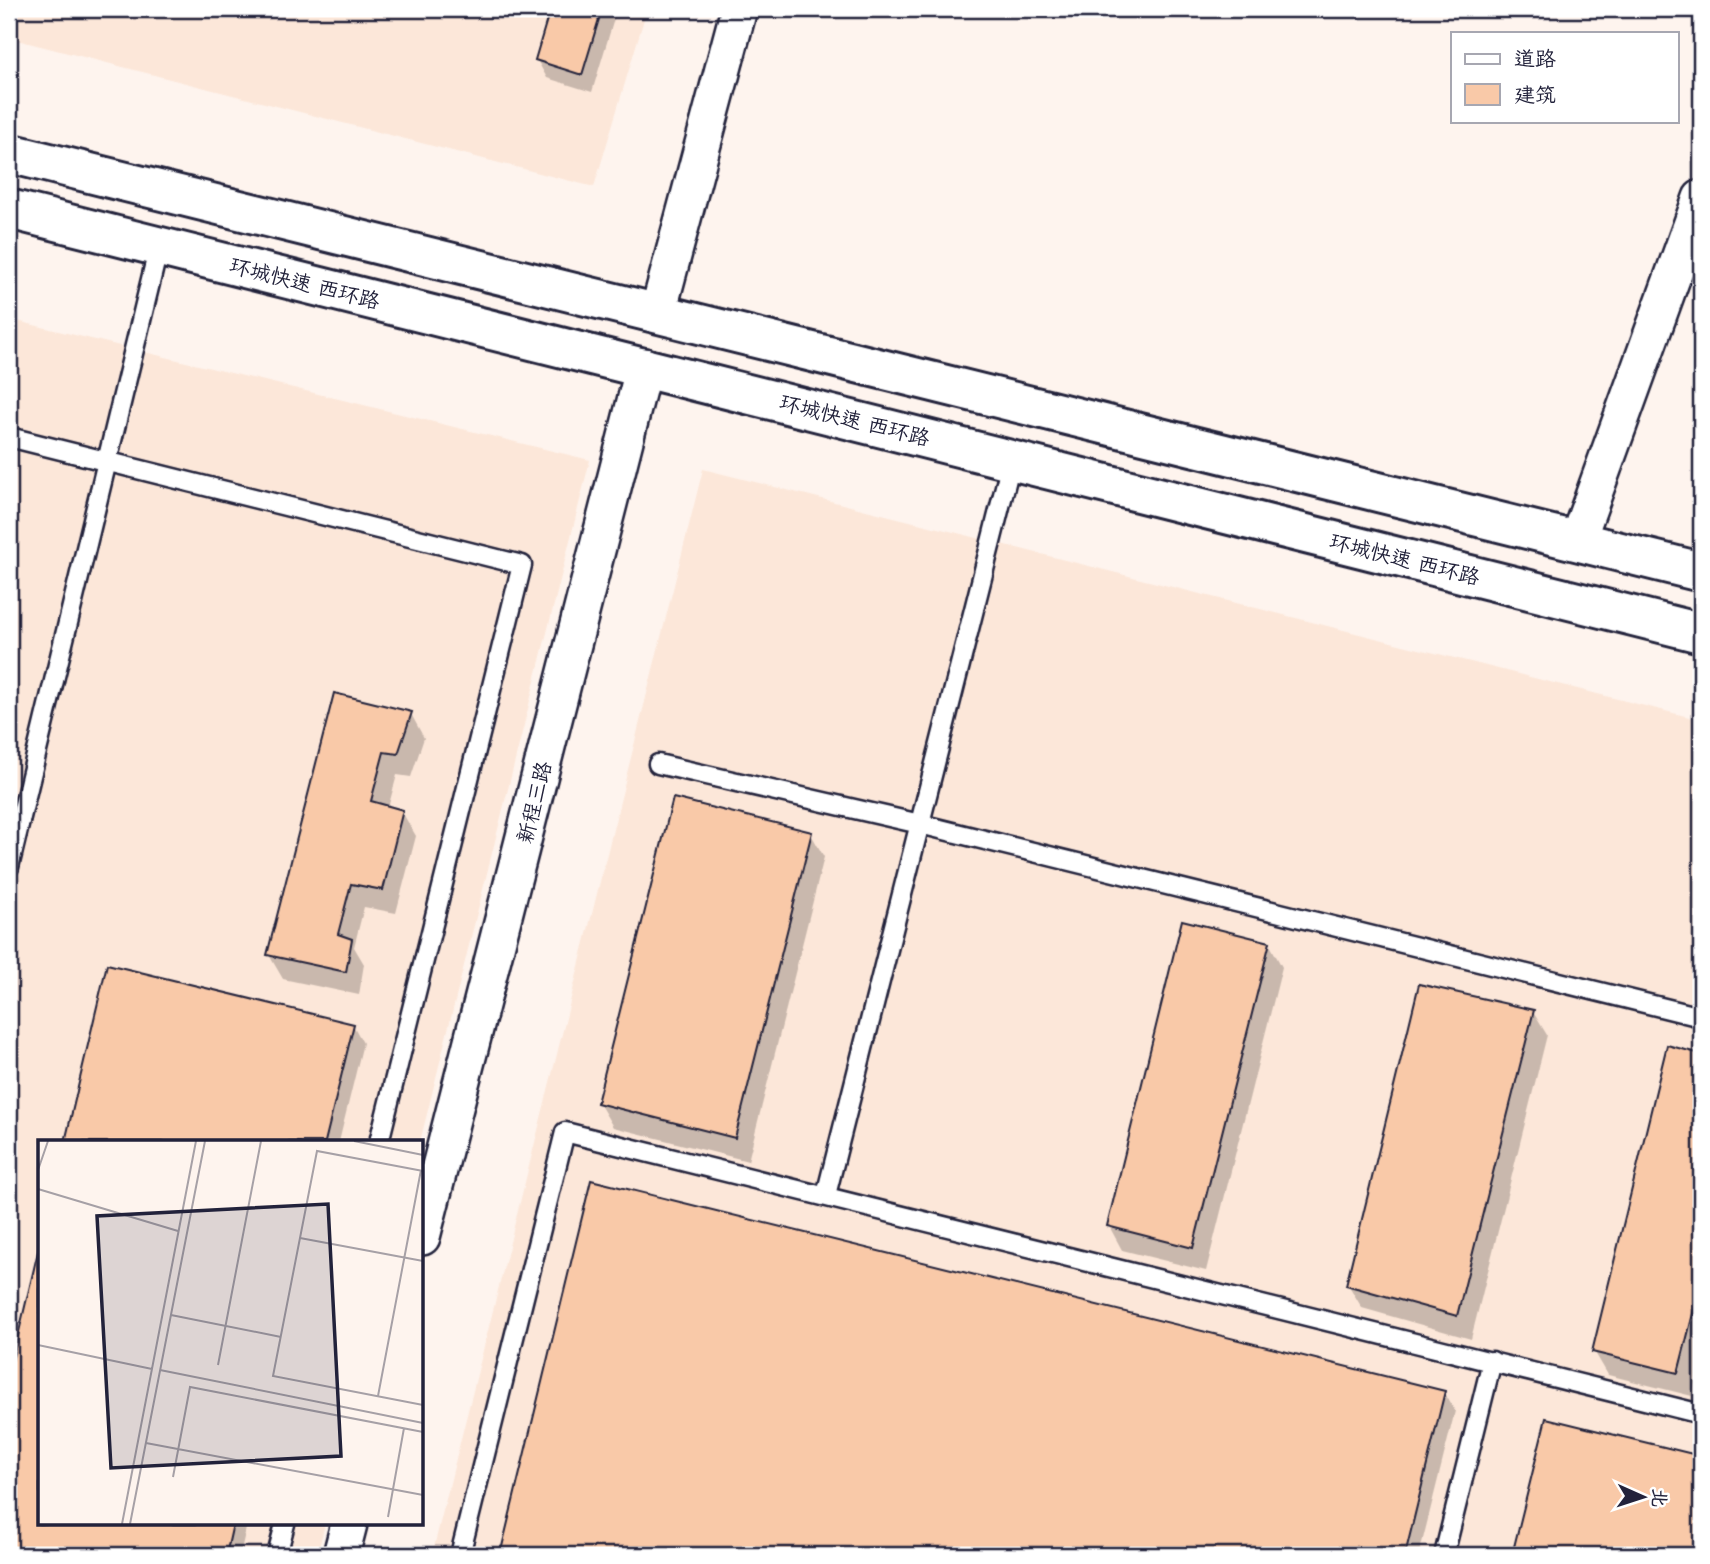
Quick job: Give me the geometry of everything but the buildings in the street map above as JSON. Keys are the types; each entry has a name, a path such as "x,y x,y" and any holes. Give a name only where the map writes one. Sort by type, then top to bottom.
{"highway":[{"path":"9,153 1701,572"},
{"name":"环城快速 西环路","path":"9,209 1701,633"}],"street":[{"path":"659,312 739,9"},
{"path":"1577,541 1701,198"},
{"name":"新程三路","path":"424,1229 644,366"},
{"path":"341,1555 348,1526"}],"lane":[{"path":"9,867 159,246"},
{"path":"9,437 522,565 379,1140"},
{"path":"826,1195 1012,459"},
{"path":"659,764 920,824 1701,1017"},
{"path":"460,1555 565,1132 1701,1414"},
{"path":"1444,1555 1492,1361"},
{"path":"277,1555 284,1526"}],"shaded area":[{"path":"9,9 647,9 594,187 9,38"},
{"path":"9,319 590,460 420,1140 38,1140 38,1526 324,1526 317,1555 9,1555"},
{"path":"703,469 1701,720 1701,1555 432,1555"}]}
